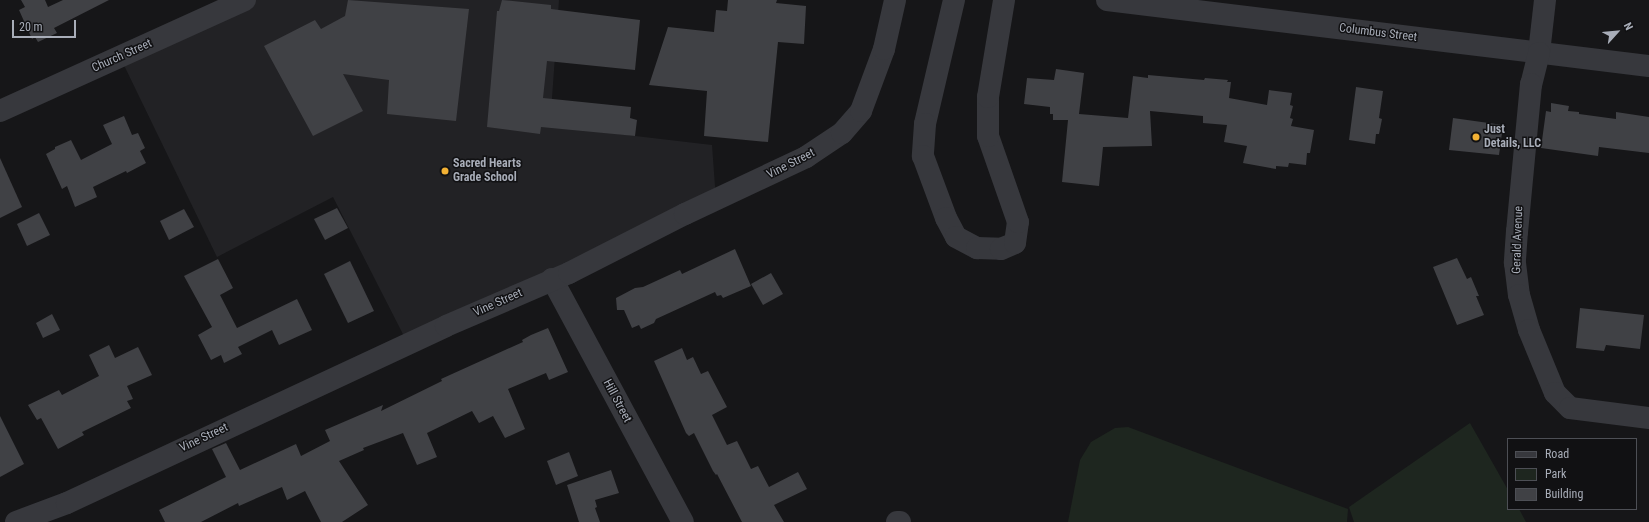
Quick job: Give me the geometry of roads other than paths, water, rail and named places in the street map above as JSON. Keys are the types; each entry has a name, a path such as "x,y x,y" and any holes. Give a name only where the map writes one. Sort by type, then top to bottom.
{"street":[{"name":"Church Street","path":"0,111 245,0"},
{"name":"Vine Street","path":"16,522 67,503 446,326 552,279 806,157 842,133 861,111 869,93 884,48 895,0"},
{"path":"954,0 925,124 923,156 946,218 956,237 977,248 1001,249 1015,243 1018,222 988,136 988,97 1004,0"},
{"name":"Columbus Street","path":"1106,0 1231,7 1539,52 1649,66"},
{"name":"Gerald Avenue","path":"1545,0 1539,52 1531,84 1517,231 1515,263 1521,302 1529,330 1555,392 1570,408 1649,418"},
{"name":"Hill Street","path":"552,279 683,522"}],"place":[{"name":"Just Details, LLC","path":"1476,137"},
{"name":"Sacred Hearts Grade School","path":"445,171"}]}
